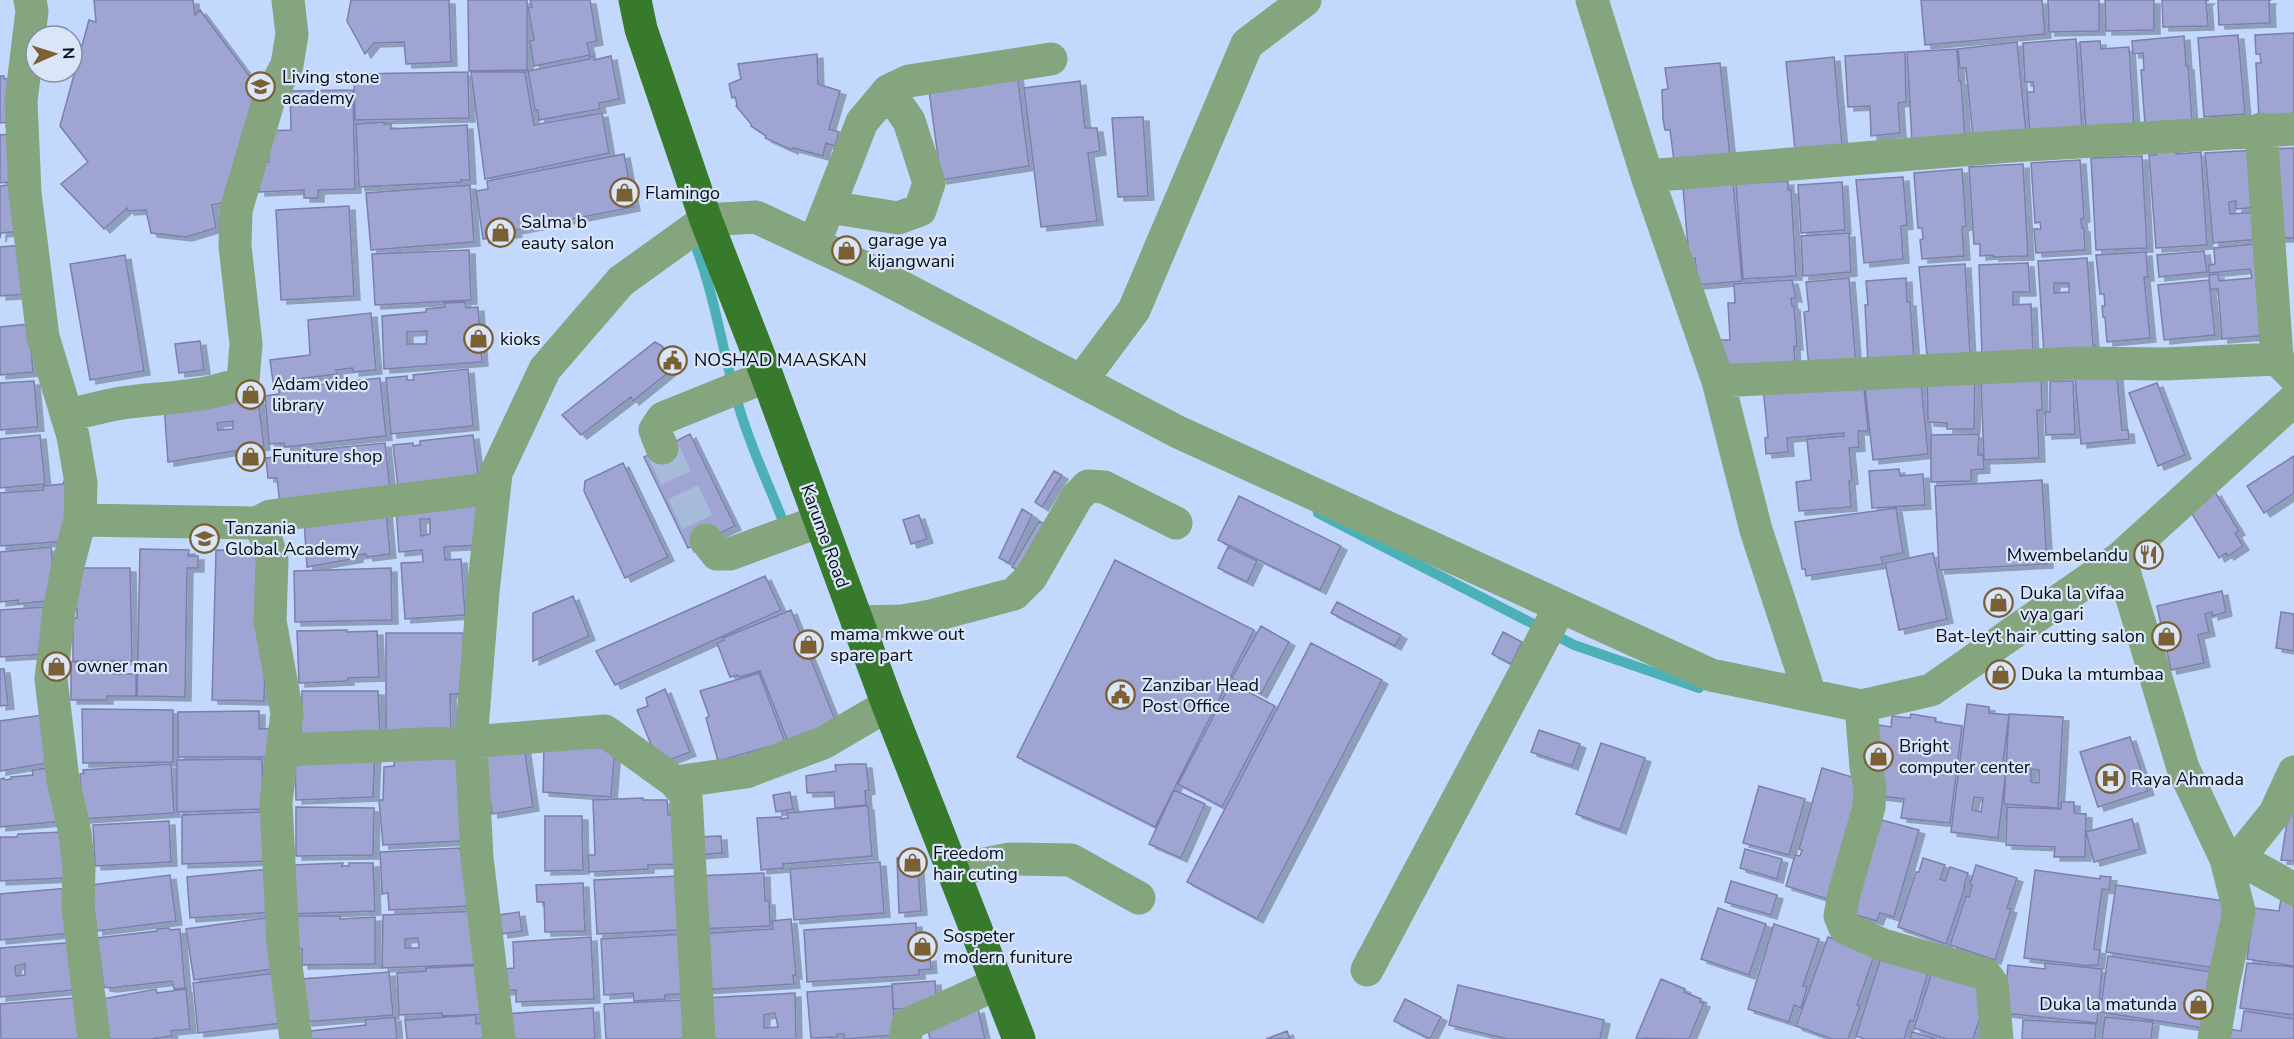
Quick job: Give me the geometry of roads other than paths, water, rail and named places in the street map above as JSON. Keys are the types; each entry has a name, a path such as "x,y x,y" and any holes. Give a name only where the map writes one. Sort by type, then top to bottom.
{"main road":[{"name":"Karume Road","path":"624,0 638,15 706,220 743,386 820,520 888,705 1019,1039"}],"street":[{"path":"30,0 32,11 21,101 25,193 43,337 73,436 81,483 80,520 59,611 51,679 63,780 75,833 79,870 78,907 94,1039"},
{"path":"66,414 79,414 116,404 210,391 243,381 246,344 235,246 236,210 269,99 287,65 292,34 288,0"},
{"path":"1081,381 1134,310 1247,44 1305,0"},
{"path":"1592,0 1647,176 1718,381 1756,530 1810,695"},
{"path":"814,244 862,122 888,91 909,81 1051,59"},
{"path":"829,207 898,218 920,210 928,183 909,122 888,91"},
{"path":"1647,176 2010,146 2260,129 2294,129"},
{"path":"1718,381 2078,363 2286,368 2260,129"},
{"path":"499,1039 477,858 471,742 483,592 496,473 545,369 621,281 706,220 756,217 865,268 1178,432 1711,675 1861,706 1931,690 2120,558 2294,400"},
{"path":"662,447 655,430 663,418 743,386"},
{"path":"858,622 911,619 1014,594 1031,577 1077,497 1088,486 1104,487 1176,523"},
{"path":"80,520 257,523 270,516 494,488"},
{"path":"706,540 717,554 730,554 820,520"},
{"path":"257,523 265,535 272,560 270,621 287,713 276,802 283,944 296,1039"},
{"path":"2120,558 2183,768 2234,864 2239,911 2214,1039"},
{"path":"1367,970 1560,607"},
{"path":"675,782 746,772 823,743 888,705"},
{"path":"1861,706 1870,788 1869,807 1840,915 1845,928 1883,945 1985,974 1992,984 1997,1039"},
{"path":"284,750 471,742 605,731 675,782 686,795 699,1039"},
{"path":"2234,864 2276,813 2294,772"},
{"path":"954,870 1010,858 1071,860 1139,898"},
{"path":"2234,864 2294,889"},
{"path":"905,1039 908,1024 997,984"}],"waterway":[{"path":"697,250 709,286 741,413 785,526"},
{"path":"1318,513 1574,645 1699,688"}],"tunnel":[{"path":"662,448 706,540"}],"place":[{"name":"Living stone academy","path":"261,87"},
{"name":"Flamingo","path":"624,193"},
{"name":"Salma b eauty salon","path":"500,232"},
{"name":"garage ya kijangwani","path":"847,250"},
{"name":"kioks","path":"479,339"},
{"name":"NOSHAD MAASKAN","path":"673,360"},
{"name":"Adam video library","path":"251,394"},
{"name":"Funiture shop","path":"251,456"},
{"name":"Tanzania Global Academy","path":"204,538"},
{"name":"Mwembelandu","path":"2149,555"},
{"name":"Duka la vifaa vya gari","path":"1999,603"},
{"name":"Bat-leyt hair cutting salon","path":"2166,636"},
{"name":"mama mkwe out spare part","path":"809,644"},
{"name":"owner man","path":"56,666"},
{"name":"Duka la mtumbaa","path":"2000,674"},
{"name":"Zanzibar Head Post Office","path":"1121,695"},
{"name":"Bright computer center","path":"1878,756"},
{"name":"Raya Ahmada","path":"2110,779"},
{"name":"Freedom hair cuting","path":"912,863"},
{"name":"Sospeter modern funiture","path":"922,946"},
{"name":"Duka la matunda","path":"2198,1004"}]}
